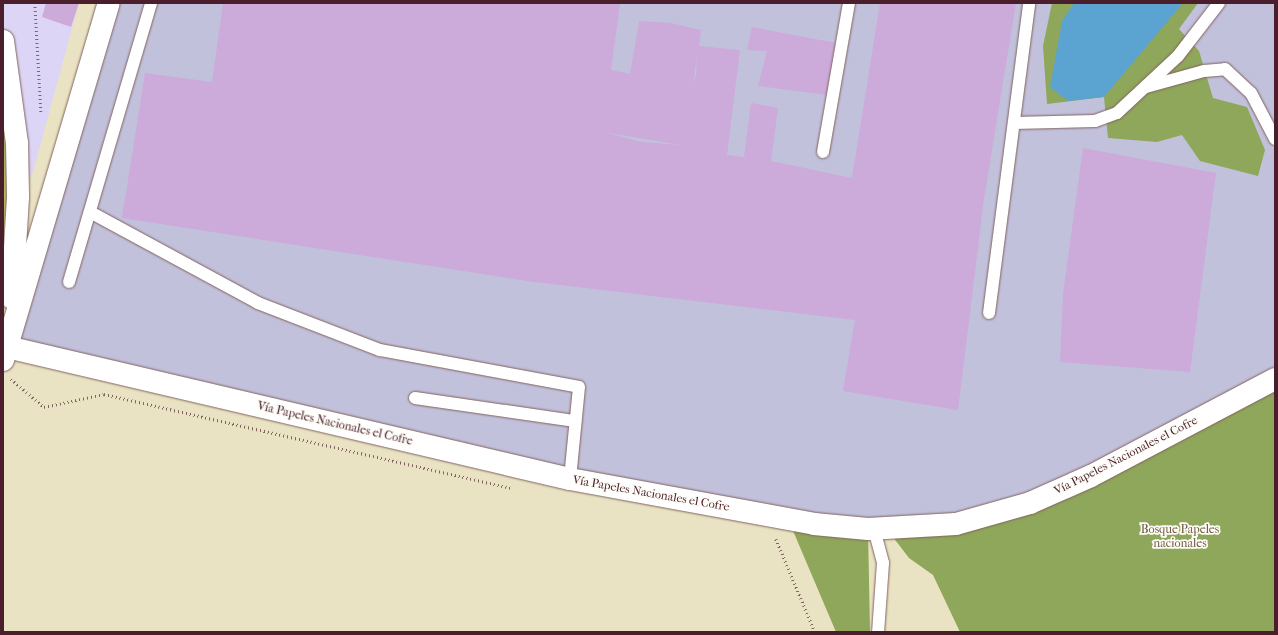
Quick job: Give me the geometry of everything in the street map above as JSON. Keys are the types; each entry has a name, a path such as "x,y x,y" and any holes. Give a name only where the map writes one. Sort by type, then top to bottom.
{"street":[{"path":"6,357 109,3"},
{"path":"3,41 17,143 18,190 6,357"},
{"name":"Vía Papeles Nacionales el Cofre","path":"6,357 570,479 814,524 874,529 956,524 1030,504 1091,476 1275,379"}],"lane":[{"path":"70,282 151,3"},
{"path":"823,152 849,3"},
{"path":"989,313 1029,3"},
{"path":"1014,123 1095,121 1117,113 1178,56 1219,3"},
{"path":"1146,87 1204,71 1225,69 1251,93 1275,139"},
{"path":"90,212 258,303 380,350 579,387 570,479"},
{"path":"415,398 576,421"},
{"path":"874,529 883,563 878,632"}],"path":[{"path":"35,3 41,112"},
{"path":"6,357 44,407 104,394 514,489"},
{"path":"768,537 776,539 815,632"}],"shaded area":[{"path":"3,3 79,3 33,172 18,197 3,41"},
{"path":"109,3 1275,3 1275,379 1182,427 956,524 814,524 7,347"}],"green space":[{"path":"1052,3 1198,3 1179,29 1199,51 1213,98 1247,107 1265,150 1258,176 1200,161 1182,135 1157,142 1108,138 1104,97 1047,104 1043,46"},
{"path":"3,99 11,178 3,238"},
{"name":"Bosque Papeles nacionales","path":"1275,379 1275,632 960,632 933,575 909,558 886,528 1030,503"},
{"path":"788,519 868,529 870,632 836,632"}],"water":[{"path":"1074,3 1183,3 1104,97 1068,101 1050,87 1062,21"}],"building":[{"path":"46,3 79,3 71,27 42,17"},
{"path":"223,3 620,3 611,70 630,74 639,21 671,23 701,30 699,46 740,50 727,155 744,157 751,103 778,108 771,161 852,178 880,3 1016,3 984,199 958,410 843,391 855,320 527,281 122,218 145,73 212,82","holes":["697,56 696,75 693,84","604,132 680,145 641,142"]},
{"path":"752,27 836,43 827,95 758,86 767,51 747,50"},
{"path":"1083,148 1216,173 1190,372 1060,362 1063,294"}]}
